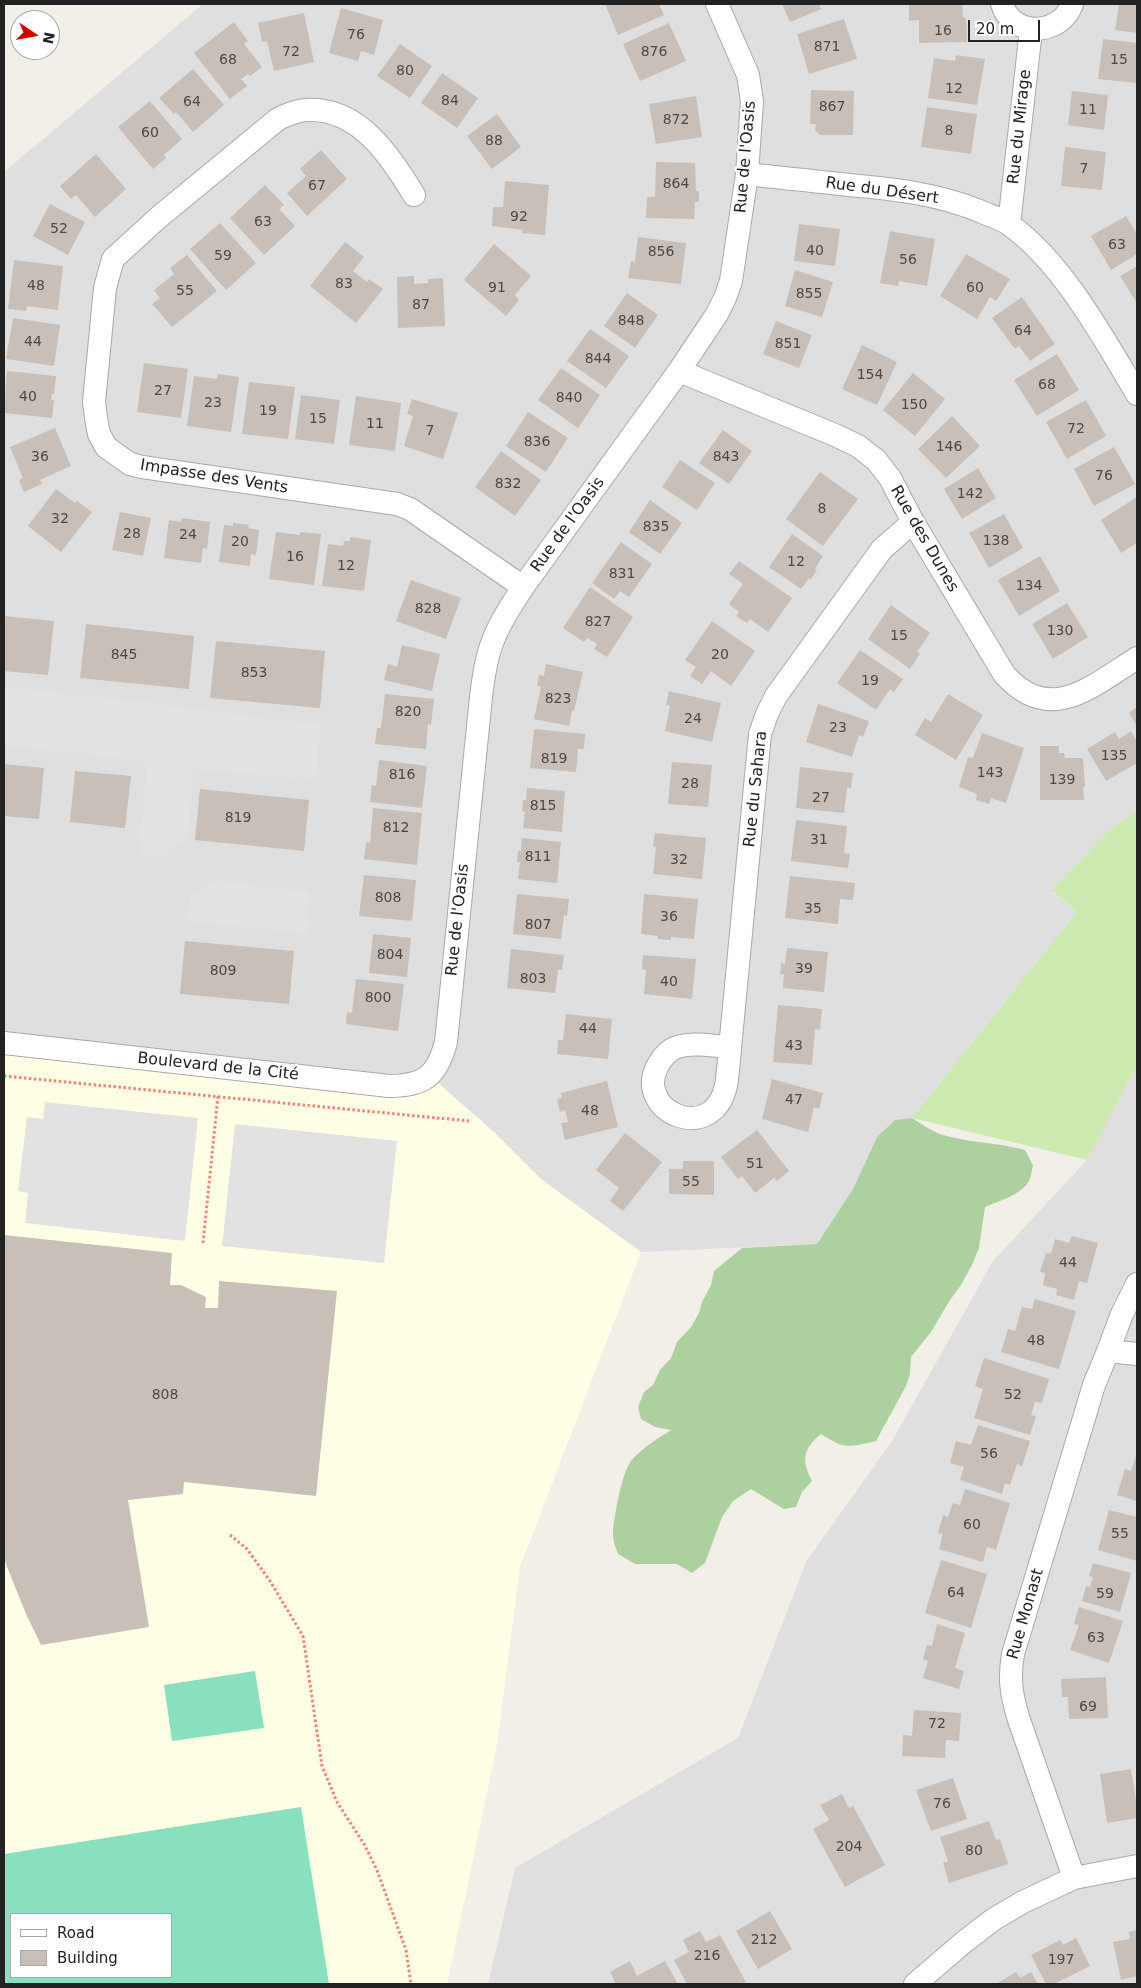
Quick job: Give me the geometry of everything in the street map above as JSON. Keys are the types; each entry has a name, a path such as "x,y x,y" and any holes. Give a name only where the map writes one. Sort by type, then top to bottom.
{"street":[{"name":"Rue de l'Oasis","path":"430,1076 442,1056 446,1042 485,666 491,645 501,623 523,587 679,371 717,314 732,281 747,174 752,113 751,88 742,60 717,4"},
{"path":"1002,4 1010,18 1020,26 1031,30 1043,30 1055,25 1065,17 1072,4"},
{"name":"Rue du Mirage","path":"1009,224 1031,30"},
{"name":"Impasse des Vents","path":"414,195 384,148 354,124 336,115 307,110 294,112 278,119 159,217 113,259 105,288 94,402 99,434 106,447 117,456 130,464 142,467 397,504 410,509 523,587"},
{"name":"Rue du Désert","path":"747,174 904,190 936,196 968,206 1009,224 1034,246 1058,272 1130,367 1137,394"},
{"name":"Rue des Dunes","path":"679,371 835,435 858,446 876,460 890,478 913,522 1004,674 1014,685 1028,695 1043,699 1060,699 1078,694 1137,658"},
{"name":"Rue du Sahara","path":"730,1047 760,734 776,696 882,549 913,522"},
{"name":"Boulevard de la Cité","path":"4,1044 389,1086 417,1084 430,1076"},
{"name":"Rue Monast","path":"1074,1878 1018,1717 1011,1694 1010,1673 1013,1654 1084,1415 1122,1314 1137,1284"},
{"path":"1108,1351 1137,1354"},
{"path":"916,1984 964,1942 994,1919 1023,1902 1074,1878 1137,1866"}],"path":[{"path":"203,1242 220,1068"},
{"path":"4,1076 470,1121"},
{"path":"230,1535 247,1549 270,1581 303,1636 322,1766 337,1802 364,1844 376,1870 406,1950 411,1984"}],"shaded area":[{"path":"203,4 1137,4 1137,810 1108,831 1052,892 1077,912 912,1118 895,1120 877,1137 853,1189 817,1244 641,1252 542,1180 495,1133 430,1076 417,1083 4,1043 4,172"},
{"path":"4,686 321,724 316,780 194,769 188,839 159,858 139,854 147,762 4,745"},
{"path":"215,880 309,892 306,933 187,921 190,896"},
{"path":"4,1043 389,1086 430,1076 495,1133 542,1180 641,1252 520,1567 497,1744 447,1984 4,1984"},
{"path":"1137,1065 1137,1984 488,1984 515,1868 738,1738 807,1560 892,1441 993,1261 1087,1160"},
{"path":"45,1102 198,1118 185,1241 25,1223 28,1193 18,1191 27,1117 43,1119"},
{"path":"235,1124 397,1141 384,1263 222,1246"}],"green space":[{"path":"1137,810 1137,1065 1087,1160 912,1118 1077,912 1052,891 1108,831"},
{"path":"912,1118 942,1135 1025,1150 1033,1165 1029,1181 1021,1190 985,1207 979,1248 972,1265 931,1332 911,1357 910,1374 906,1386 876,1441 847,1446 836,1443 821,1434 807,1450 805,1461 812,1481 802,1492 796,1507 784,1509 751,1489 733,1501 722,1517 705,1563 692,1573 677,1564 635,1564 618,1554 613,1528 624,1475 631,1461 640,1452 671,1430 655,1427 641,1419 638,1407 644,1392 653,1385 660,1370 671,1358 677,1342 691,1327 699,1313 702,1302 711,1285 714,1271 742,1248 817,1244 853,1189 877,1137 895,1120"},
{"path":"255,1671 264,1728 172,1741 164,1685"},
{"path":"301,1807 329,1984 4,1984 4,1854"}],"building":[{"path":"605,4 659,4 664,15 618,35"},
{"path":"782,4 819,4 821,9 790,22"},
{"path":"909,4 962,4 963,18 966,18 967,42 919,43 919,20 909,21"},
{"path":"1119,4 1137,4 1137,33 1115,30"},
{"path":"341,8 383,20 374,55 361,51 358,61 329,53"},
{"path":"304,13 314,62 274,71 267,41 262,42 258,23"},
{"path":"844,19 857,59 809,74 797,34"},
{"path":"234,22 248,41 244,44 262,67 250,76 248,74 241,79 247,86 230,99 194,53"},
{"path":"669,23 686,61 640,81 623,44"},
{"path":"1103,39 1137,43 1137,83 1098,79"},
{"path":"400,44 432,66 410,98 377,76"},
{"path":"956,55 985,59 977,105 928,98 934,58 955,61"},
{"path":"193,69 224,105 193,132 176,112 174,114 159,98"},
{"path":"442,73 478,98 457,128 421,103"},
{"path":"811,90 854,91 853,135 820,135 815,130 816,124 810,124"},
{"path":"1072,91 1108,95 1104,130 1068,125"},
{"path":"696,96 702,137 656,144 649,104"},
{"path":"150,101 182,139 164,155 166,158 153,169 118,127"},
{"path":"927,107 977,114 971,154 921,147"},
{"path":"497,114 521,147 492,169 467,136"},
{"path":"1065,147 1106,152 1102,190 1061,186"},
{"path":"321,150 347,179 307,216 287,193 306,176 300,169"},
{"path":"96,154 126,189 95,217 76,195 71,199 60,186"},
{"path":"656,162 695,163 696,191 699,191 699,202 695,202 694,219 646,218 647,197 655,197"},
{"path":"505,181 549,185 545,235 522,233 523,230 492,226 493,207 503,207"},
{"path":"265,185 284,205 279,209 295,226 264,255 230,218"},
{"path":"50,204 85,222 68,255 33,236"},
{"path":"1126,216 1137,234 1137,254 1111,270 1091,236"},
{"path":"220,223 256,263 226,290 190,249"},
{"path":"799,224 840,229 835,266 794,261"},
{"path":"890,231 935,239 927,286 899,281 898,286 880,283"},
{"path":"638,237 686,243 681,284 628,278 631,261 635,262"},
{"path":"345,242 364,257 353,271 367,282 369,279 383,289 356,323 310,286"},
{"path":"494,244 531,276 515,295 519,300 506,316 464,280"},
{"path":"966,254 1010,279 996,301 990,297 977,319 940,296"},
{"path":"187,255 217,291 172,327 152,304 160,298 154,290 174,274 170,268"},
{"path":"14,260 63,266 58,310 27,306 26,311 8,309"},
{"path":"1137,266 1137,303 1120,276"},
{"path":"795,270 833,282 822,317 785,306"},
{"path":"414,276 414,284 428,283 428,279 443,278 445,326 398,328 397,277"},
{"path":"627,293 658,315 635,348 604,326"},
{"path":"1022,297 1055,344 1030,361 1019,346 1015,349 992,318"},
{"path":"13,318 60,325 54,366 6,359"},
{"path":"776,321 812,335 799,368 763,354"},
{"path":"590,329 629,356 606,388 567,361"},
{"path":"862,345 897,362 877,405 842,389"},
{"path":"1057,354 1079,390 1037,416 1014,380"},
{"path":"144,363 188,369 181,418 137,412"},
{"path":"561,368 600,395 578,428 538,400"},
{"path":"7,371 56,376 54,394 52,394 51,400 54,400 52,418 4,413"},
{"path":"913,373 945,399 915,436 883,410"},
{"path":"218,374 239,377 231,432 187,426 194,376 217,379"},
{"path":"249,382 295,387 288,439 242,434"},
{"path":"301,395 340,400 334,444 295,439"},
{"path":"356,396 401,403 395,451 349,445"},
{"path":"412,399 458,413 443,459 404,446 413,416 407,414"},
{"path":"1086,400 1106,436 1067,459 1046,422"},
{"path":"528,412 568,438 546,472 506,446"},
{"path":"952,416 980,446 946,478 918,449"},
{"path":"55,428 71,466 40,480 42,484 24,492 19,480 23,478 10,447"},
{"path":"723,430 752,451 729,484 699,463"},
{"path":"1114,447 1135,484 1094,506 1074,469"},
{"path":"501,451 541,480 515,516 475,487"},
{"path":"680,460 715,483 697,510 662,487"},
{"path":"978,468 996,498 962,519 944,489"},
{"path":"820,472 858,499 823,546 786,519"},
{"path":"56,489 75,503 77,501 92,512 61,552 28,526"},
{"path":"1137,497 1137,543 1121,553 1101,520"},
{"path":"650,500 682,523 660,554 629,532"},
{"path":"120,512 151,518 143,556 112,550"},
{"path":"1004,514 1023,548 989,568 969,533"},
{"path":"182,518 210,522 207,549 203,548 201,563 164,558 169,520 181,522"},
{"path":"233,523 249,525 248,528 259,530 256,555 251,554 250,566 219,562 224,525 233,526"},
{"path":"276,532 300,535 300,532 321,534 314,585 269,579"},
{"path":"792,534 823,556 811,579 809,578 801,589 769,567"},
{"path":"350,537 371,540 364,591 322,586 328,544 343,546 344,541 350,541"},
{"path":"621,542 652,564 629,597 620,591 614,599 592,583"},
{"path":"1040,556 1060,591 1019,616 998,580"},
{"path":"739,561 792,598 768,632 750,619 747,623 736,616 739,612 729,604 743,584 729,574"},
{"path":"411,580 461,598 446,639 396,621"},
{"path":"590,587 633,617 607,657 594,649 597,644 587,638 584,642 563,628"},
{"path":"1067,603 1088,637 1053,659 1032,624"},
{"path":"891,605 930,633 917,652 920,654 910,669 868,639"},
{"path":"4,616 54,621 48,675 4,671"},
{"path":"712,621 755,651 731,686 711,671 702,684 690,676 696,667 685,660"},
{"path":"86,624 194,636 189,689 80,678"},
{"path":"216,641 325,651 320,708 210,698"},
{"path":"402,645 440,654 432,691 384,680 388,664 397,667"},
{"path":"860,650 903,679 894,692 890,689 876,710 837,683"},
{"path":"546,664 583,672 569,726 534,719 541,687 537,686 539,675 544,676"},
{"path":"669,691 721,703 712,742 665,731 670,706 666,705"},
{"path":"385,694 434,699 431,725 428,724 426,749 375,744 377,728 381,728"},
{"path":"948,694 983,715 956,760 915,735 925,718 931,722"},
{"path":"818,704 869,721 863,737 859,735 852,757 806,742"},
{"path":"1137,707 1137,726 1129,713"},
{"path":"534,729 585,734 584,749 578,749 576,772 530,768"},
{"path":"1131,731 1137,742 1137,763 1106,781 1087,749 1115,732 1119,739"},
{"path":"982,733 1024,748 1006,803 991,798 989,804 976,800 977,794 959,787 968,757 973,758"},
{"path":"1040,746 1059,746 1059,753 1064,753 1065,758 1083,758 1084,800 1040,800"},
{"path":"379,760 427,766 422,808 370,802 372,785 376,786"},
{"path":"672,762 712,765 708,807 668,804"},
{"path":"4,764 44,768 39,819 4,816"},
{"path":"800,767 853,773 851,788 847,788 844,813 796,808"},
{"path":"75,771 131,776 125,828 70,822"},
{"path":"527,788 565,791 562,832 523,828 525,812 522,811 523,800 526,800"},
{"path":"200,789 309,800 304,851 195,840"},
{"path":"373,808 422,813 417,865 364,859 366,842 370,843"},
{"path":"796,820 847,826 844,853 850,854 848,868 791,861"},
{"path":"655,833 706,838 702,879 653,874 656,847 653,846"},
{"path":"522,838 561,842 557,883 518,879 520,862 517,862 518,851 521,851"},
{"path":"364,875 416,880 412,921 359,916"},
{"path":"790,876 855,883 853,900 840,899 838,924 785,918"},
{"path":"517,894 569,899 567,916 564,915 561,939 513,934"},
{"path":"644,894 698,899 694,939 671,937 671,940 658,939 658,936 641,934"},
{"path":"373,934 411,938 407,977 369,973"},
{"path":"185,941 294,951 289,1004 180,994"},
{"path":"787,948 828,952 824,992 783,988 784,974 780,974 781,963 785,964"},
{"path":"511,949 564,955 562,970 558,970 555,993 507,988"},
{"path":"643,955 696,959 692,999 644,994 646,970 642,969"},
{"path":"356,979 404,984 398,1031 346,1024 347,1012 352,1013"},
{"path":"778,1005 822,1009 820,1030 815,1029 812,1065 773,1062"},
{"path":"566,1014 612,1019 608,1059 557,1054 558,1040 563,1040"},
{"path":"772,1079 823,1093 819,1109 814,1107 808,1132 762,1119"},
{"path":"607,1081 618,1127 565,1140 561,1123 568,1122 565,1110 560,1112 557,1099 562,1098 561,1093"},
{"path":"757,1130 789,1171 777,1181 774,1178 755,1193 742,1176 738,1179 721,1157"},
{"path":"625,1133 662,1162 623,1211 610,1201 619,1188 596,1170"},
{"path":"683,1161 714,1161 714,1195 669,1194 669,1169 683,1169"},
{"path":"4,1235 172,1253 170,1285 181,1285 206,1297 205,1308 218,1308 219,1281 337,1291 316,1496 184,1482 183,1494 128,1500 149,1627 41,1645 26,1614 4,1559"},
{"path":"1072,1236 1098,1243 1087,1283 1079,1281 1074,1300 1056,1295 1057,1289 1043,1285 1045,1273 1040,1272 1046,1253 1051,1254 1055,1239 1069,1243"},
{"path":"1035,1299 1076,1311 1059,1369 1001,1352 1008,1329 1015,1331 1022,1307 1032,1309"},
{"path":"984,1358 1049,1379 1042,1403 1035,1402 1031,1415 1036,1416 1030,1435 974,1418 983,1389 975,1386"},
{"path":"978,1425 1030,1441 1022,1466 1017,1464 1010,1485 1005,1483 1002,1494 960,1480 964,1467 950,1463 956,1441 971,1445"},
{"path":"1137,1453 1137,1501 1117,1495 1125,1469 1131,1471"},
{"path":"965,1489 1010,1503 996,1550 987,1547 983,1562 939,1549 943,1534 938,1533 943,1515 948,1517 953,1503 960,1505"},
{"path":"1109,1510 1137,1517 1137,1561 1098,1550"},
{"path":"941,1560 987,1574 971,1628 925,1613"},
{"path":"1093,1563 1131,1573 1120,1612 1082,1601 1086,1586 1090,1587 1093,1577 1089,1576"},
{"path":"1079,1607 1123,1621 1109,1663 1070,1650 1079,1625 1074,1624"},
{"path":"937,1624 965,1633 955,1668 964,1671 959,1689 923,1678 928,1661 923,1659 927,1645 932,1646"},
{"path":"1106,1677 1108,1718 1069,1719 1068,1697 1062,1697 1061,1679"},
{"path":"914,1710 961,1713 959,1741 946,1740 945,1758 902,1756 903,1735 912,1736"},
{"path":"1131,1769 1137,1818 1107,1823 1100,1774"},
{"path":"953,1778 967,1819 931,1831 916,1790"},
{"path":"842,1794 849,1808 853,1806 885,1865 845,1887 813,1829 829,1820 820,1805"},
{"path":"989,1821 996,1840 1000,1839 1008,1864 949,1883 943,1863 948,1861 940,1837"},
{"path":"770,1911 792,1949 758,1969 736,1931"},
{"path":"1137,1930 1137,1976 1121,1980 1113,1942 1130,1939 1129,1932"},
{"path":"700,1931 706,1942 720,1935 746,1982 741,1984 687,1984 674,1960 689,1952 683,1940"},
{"path":"1076,1938 1090,1966 1054,1984 1046,1984 1031,1955 1060,1940 1063,1945"},
{"path":"630,1961 637,1976 665,1961 678,1984 616,1984 610,1972"},
{"path":"1016,1972 1020,1978 1031,1972 1038,1984 996,1984"}]}
